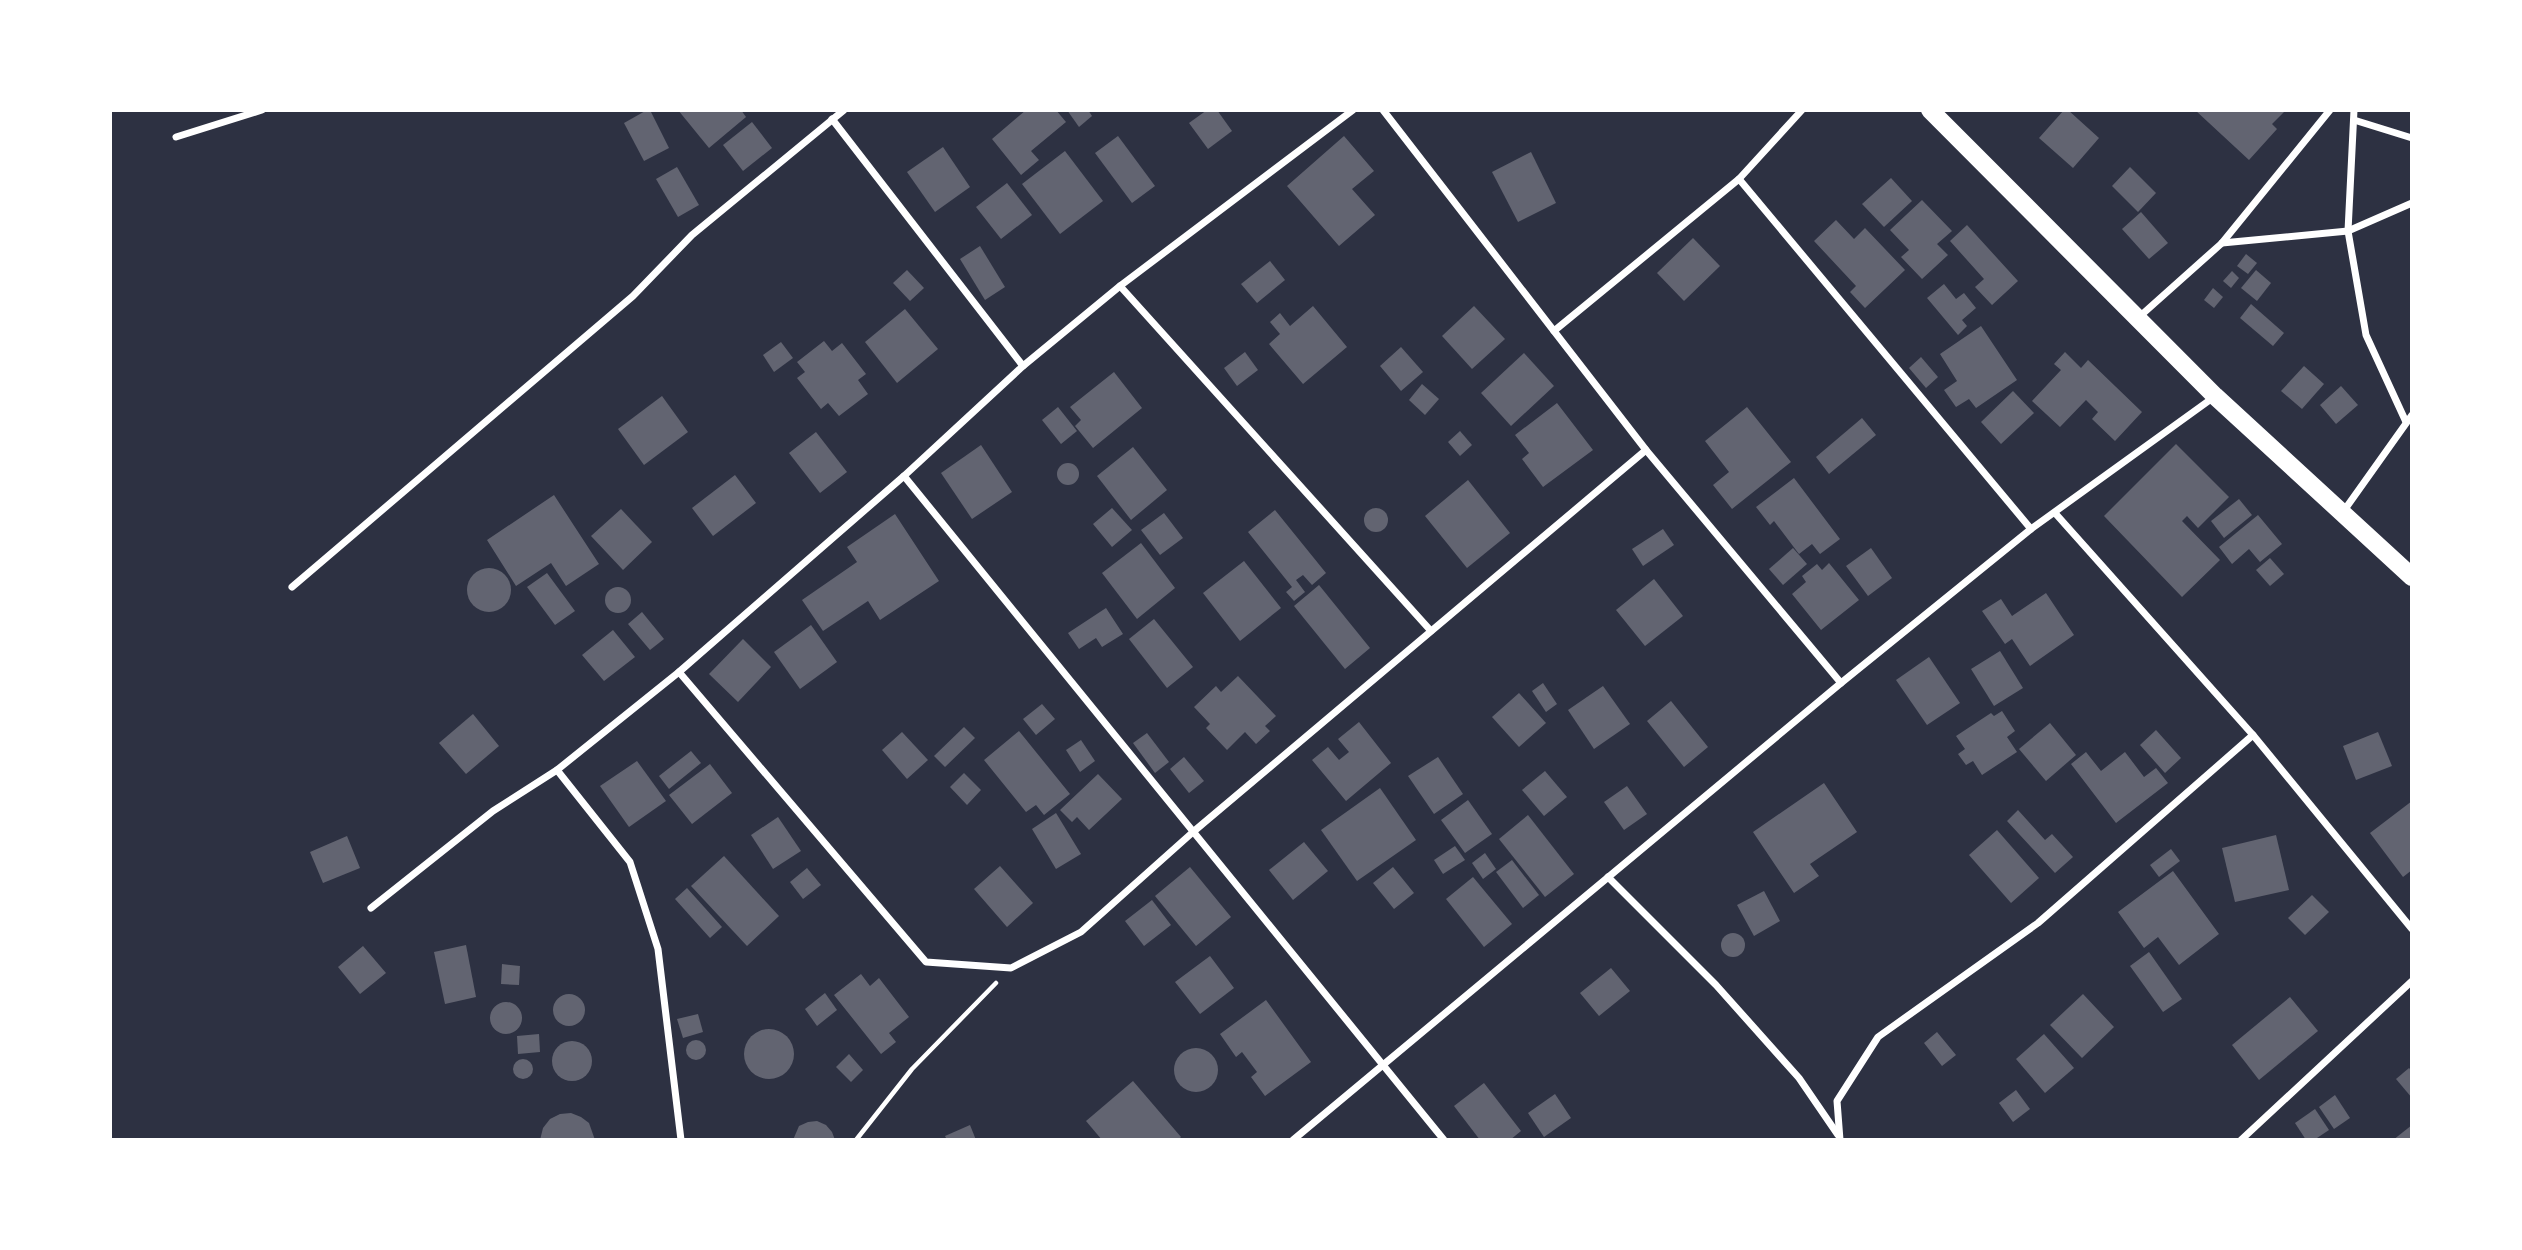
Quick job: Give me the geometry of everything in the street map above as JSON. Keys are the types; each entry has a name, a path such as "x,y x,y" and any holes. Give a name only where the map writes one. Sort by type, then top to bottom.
{"main road":[{"path":"1930,110 2215,396 2412,577"}],"street":[{"path":"176,137 262,110"},
{"path":"292,587 633,296 692,235 844,110"},
{"path":"372,908 493,811 557,770 680,672 904,476 1023,366 1120,286 1353,110"},
{"path":"1382,110 1646,450 1841,683"},
{"path":"1554,331 1739,179 1802,110"},
{"path":"2137,318 2222,243 2330,110"},
{"path":"2354,110 2348,231 2366,335 2406,422"},
{"path":"832,119 1023,366"},
{"path":"2354,120 2412,138"},
{"path":"1739,179 2031,529"},
{"path":"2222,243 2348,231 2412,203"},
{"path":"1120,286 1430,631"},
{"path":"1293,1140 1841,683 2031,529 2215,396"},
{"path":"2343,512 2412,415"},
{"path":"680,672 926,962 1011,968 1081,932 1193,832 1646,450"},
{"path":"904,476 1444,1140"},
{"path":"2055,513 2253,735 2412,929"},
{"path":"1840,1138 1837,1101 1878,1037 2038,923 2253,735"},
{"path":"557,770 630,862 658,949 681,1140"},
{"path":"1608,877 1744,1016 1799,1078 1840,1138"},
{"path":"2241,1140 2412,981"}],"path":[{"path":"856,1140 912,1069 1011,968"}],"building":[{"path":"650,110 669,148 644,161 624,123"},
{"path":"678,110 741,110 746,117 709,148"},
{"path":"1026,110 1056,110 1066,122 1031,151 1039,160 1021,175 992,139"},
{"path":"1067,110 1088,110 1092,116 1079,127"},
{"path":"1207,110 1217,110 1232,131 1208,149 1189,123"},
{"path":"2064,110 2068,110 2099,138 2073,168 2039,138"},
{"path":"2195,110 2284,112 2272,124 2277,129 2249,160"},
{"path":"752,122 772,148 743,171 723,145"},
{"path":"1118,136 1155,186 1132,203 1095,153"},
{"path":"1344,136 1374,171 1352,189 1375,215 1339,246 1287,186"},
{"path":"943,147 970,187 935,212 907,172"},
{"path":"1065,151 1103,201 1060,234 1022,184"},
{"path":"1531,152 1556,203 1518,222 1492,172"},
{"path":"677,167 699,205 678,217 656,179"},
{"path":"2130,167 2156,193 2138,212 2112,186"},
{"path":"1891,178 1912,201 1884,227 1862,204"},
{"path":"1007,183 1032,215 1001,239 976,207"},
{"path":"1922,200 1952,231 1937,244 1948,255 1922,279 1901,257 1909,250 1890,230"},
{"path":"2141,212 2168,243 2149,259 2122,229"},
{"path":"1836,220 1854,239 1865,228 1905,270 1865,308 1850,292 1856,286 1814,241"},
{"path":"1967,225 2018,281 1992,305 1975,287 1984,279 1950,241"},
{"path":"1693,238 1720,266 1684,301 1657,273"},
{"path":"980,246 1005,287 985,300 960,259"},
{"path":"2246,254 2257,263 2248,274 2237,266"},
{"path":"1270,261 1285,280 1257,303 1241,284"},
{"path":"907,270 924,288 910,301 893,283"},
{"path":"2256,270 2271,283 2257,301 2241,288"},
{"path":"2232,271 2239,278 2231,288 2223,281"},
{"path":"1944,284 1956,299 1964,293 1976,308 1962,320 1967,326 1958,335 1927,298"},
{"path":"2213,288 2223,297 2214,308 2204,300"},
{"path":"2251,304 2284,333 2273,346 2240,318"},
{"path":"1313,306 1347,347 1303,384 1269,344 1280,334 1270,322 1280,313 1290,326"},
{"path":"1474,306 1505,339 1472,369 1442,336"},
{"path":"905,309 938,349 897,383 865,342"},
{"path":"1981,326 2017,380 1976,408 1969,399 1956,407 1944,390 1957,381 1940,354"},
{"path":"824,341 832,351 842,343 866,374 858,380 868,394 839,416 828,403 821,409 797,378 805,372 797,362"},
{"path":"781,342 793,358 774,372 763,355"},
{"path":"1401,347 1423,372 1401,391 1380,366"},
{"path":"1245,352 1258,370 1237,386 1224,368"},
{"path":"2065,352 2081,368 2088,360 2142,412 2115,441 2092,419 2098,412 2086,400 2060,427 2032,401 2061,370 2054,364"},
{"path":"1524,353 1554,386 1511,426 1481,393"},
{"path":"1921,357 1938,377 1926,388 1909,368"},
{"path":"2304,366 2324,384 2302,409 2281,391"},
{"path":"1114,372 1142,408 1093,448 1075,426 1081,420 1070,407"},
{"path":"1422,384 1439,399 1425,415 1409,400"},
{"path":"2341,386 2358,405 2336,424 2320,405"},
{"path":"2013,391 2034,413 2001,444 1981,422"},
{"path":"662,396 688,432 644,465 618,429"},
{"path":"1557,403 1593,450 1543,487 1522,459 1529,453 1515,435"},
{"path":"1058,407 1077,431 1061,444 1042,420"},
{"path":"1747,407 1791,462 1732,509 1713,485 1729,472 1705,441"},
{"path":"1862,418 1876,435 1829,474 1816,457"},
{"path":"1460,431 1472,445 1460,456 1448,442"},
{"path":"816,432 847,472 820,493 789,453"},
{"path":"2176,444 2229,497 2198,528 2187,516 2182,521 2220,560 2182,597 2104,516"},
{"path":"981,445 1012,492 972,519 941,473"},
{"path":"1133,447 1167,490 1131,520 1097,476"},
{"path":"1068,463 1076,466 1079,474 1076,482 1068,485 1060,482 1057,474 1060,466"},
{"path":"735,475 756,503 713,536 692,508"},
{"path":"1794,478 1840,539 1820,554 1812,544 1799,554 1774,521 1770,525 1756,507"},
{"path":"1468,480 1510,533 1467,568 1425,516"},
{"path":"554,495 599,564 566,586 551,563 516,586 487,540"},
{"path":"2239,499 2252,515 2224,538 2211,521"},
{"path":"1112,508 1132,530 1112,547 1093,524"},
{"path":"1376,508 1385,511 1388,520 1385,529 1376,532 1367,529 1364,520 1367,511"},
{"path":"621,509 652,542 623,570 591,536"},
{"path":"1275,510 1326,573 1312,585 1303,575 1296,580 1305,592 1294,601 1286,592 1292,587 1248,532"},
{"path":"1164,513 1183,538 1160,555 1141,530"},
{"path":"895,514 939,581 880,620 868,601 823,631 802,600 857,562 847,547"},
{"path":"2258,515 2282,544 2260,562 2249,549 2232,564 2219,547"},
{"path":"1663,529 1674,545 1643,566 1632,549"},
{"path":"1141,543 1175,588 1137,619 1102,573"},
{"path":"1793,548 1807,564 1783,585 1769,569"},
{"path":"1871,548 1892,578 1868,596 1846,566"},
{"path":"2270,558 2284,574 2270,586 2256,570"},
{"path":"1244,561 1281,608 1240,641 1203,593"},
{"path":"1829,563 1859,600 1821,630 1792,594 1806,582 1802,576 1817,564 1822,570"},
{"path":"489,568 505,574 511,590 505,606 489,612 473,606 467,590 473,574"},
{"path":"547,573 575,611 555,625 527,587"},
{"path":"1654,579 1683,616 1645,646 1616,610"},
{"path":"1319,585 1370,648 1345,669 1294,606"},
{"path":"618,587 627,591 631,600 627,609 618,613 609,609 605,600 609,591"},
{"path":"2046,593 2074,635 2030,666 2012,639 2005,644 1982,611 2001,599 2012,616"},
{"path":"1106,608 1123,634 1102,647 1096,638 1079,649 1068,633"},
{"path":"642,612 664,639 650,650 628,624"},
{"path":"1154,619 1193,667 1167,688 1129,639"},
{"path":"811,625 837,662 800,689 774,652"},
{"path":"613,630 635,657 604,681 582,655"},
{"path":"743,639 771,667 738,702 709,674"},
{"path":"2000,651 2023,688 1994,706 1971,669"},
{"path":"1929,657 1960,703 1927,725 1896,680"},
{"path":"1238,676 1276,716 1265,726 1270,731 1256,744 1245,732 1227,750 1206,728 1210,724 1194,707 1216,686 1221,692"},
{"path":"1543,683 1557,704 1546,712 1532,691"},
{"path":"1603,686 1630,724 1594,749 1568,710"},
{"path":"1519,693 1546,723 1519,747 1492,717"},
{"path":"1671,701 1708,747 1684,767 1647,721"},
{"path":"1042,704 1055,719 1036,735 1023,719"},
{"path":"2002,711 2015,731 2007,737 2017,752 1982,775 1973,761 1966,765 1958,754 1965,749 1956,736 1991,713 1994,716"},
{"path":"473,714 499,746 466,774 439,743"},
{"path":"1359,722 1391,763 1346,801 1312,760 1328,747 1339,760 1349,752 1338,739"},
{"path":"2050,723 2076,755 2046,781 2019,749"},
{"path":"964,727 975,738 945,767 934,756"},
{"path":"2156,730 2181,758 2165,773 2140,745"},
{"path":"1019,731 1070,794 1044,815 1036,805 1026,812 984,760"},
{"path":"902,732 928,760 907,779 882,750"},
{"path":"2378,732 2392,766 2356,780 2343,746"},
{"path":"1147,733 1169,762 1155,773 1133,743"},
{"path":"1081,740 1095,761 1080,772 1066,750"},
{"path":"691,751 701,763 669,789 659,776"},
{"path":"2086,752 2101,771 2125,752 2144,777 2156,768 2168,783 2116,823 2071,764"},
{"path":"1184,757 1204,781 1189,793 1170,769"},
{"path":"1438,757 1463,794 1434,814 1408,776"},
{"path":"637,761 666,801 629,827 600,786"},
{"path":"710,764 732,793 692,824 669,795"},
{"path":"1545,771 1567,797 1544,816 1522,790"},
{"path":"964,773 981,790 967,805 950,787"},
{"path":"1098,774 1122,799 1089,830 1077,817 1072,822 1060,810"},
{"path":"1824,783 1857,832 1810,864 1819,876 1794,893 1753,832"},
{"path":"1627,786 1647,814 1624,830 1604,802"},
{"path":"1380,788 1416,840 1357,881 1321,830"},
{"path":"1468,800 1492,834 1465,853 1441,820"},
{"path":"2412,801 2412,870 2403,877 2370,833"},
{"path":"2018,810 2045,840 2052,834 2073,857 2055,873 2007,821"},
{"path":"1056,813 1081,854 1056,869 1032,829"},
{"path":"1528,815 1574,874 1545,897 1499,839"},
{"path":"778,817 801,851 773,869 751,835"},
{"path":"1997,830 2039,878 2011,903 1969,855"},
{"path":"2276,835 2289,890 2235,902 2222,848"},
{"path":"347,836 360,868 323,883 310,852"},
{"path":"1304,842 1328,871 1293,900 1269,870"},
{"path":"1455,846 1465,860 1443,874 1434,860"},
{"path":"2171,849 2180,861 2159,877 2150,865"},
{"path":"1485,853 1496,869 1483,879 1472,863"},
{"path":"724,856 779,916 747,946 691,886"},
{"path":"1512,860 1539,895 1523,908 1496,872"},
{"path":"1000,866 1033,903 1007,927 974,889"},
{"path":"1190,867 1231,917 1196,946 1155,896"},
{"path":"1393,867 1414,893 1394,909 1373,883"},
{"path":"807,868 821,885 803,899 790,882"},
{"path":"2173,871 2219,934 2179,965 2158,937 2144,948 2118,912"},
{"path":"1473,877 1512,924 1484,947 1446,899"},
{"path":"687,888 722,927 710,938 675,899"},
{"path":"1764,891 1780,921 1754,936 1737,905"},
{"path":"2312,895 2329,912 2305,935 2288,918"},
{"path":"1152,900 1171,925 1144,946 1125,921"},
{"path":"1733,933 1741,937 1745,945 1741,953 1733,957 1725,953 1721,945 1725,937"},
{"path":"466,945 476,997 445,1004 434,952"},
{"path":"363,946 386,973 360,994 338,967"},
{"path":"2149,952 2182,999 2163,1012 2130,966"},
{"path":"1210,956 1234,988 1200,1014 1175,982"},
{"path":"502,964 520,966 519,985 501,984"},
{"path":"1611,968 1630,991 1599,1016 1580,993"},
{"path":"861,974 870,986 879,978 909,1017 889,1033 896,1042 881,1054 834,995"},
{"path":"825,993 837,1010 817,1026 805,1009"},
{"path":"569,994 580,999 585,1010 580,1021 569,1026 558,1021 553,1010 558,999"},
{"path":"2083,994 2114,1027 2082,1058 2050,1025"},
{"path":"2290,997 2318,1031 2259,1080 2232,1045"},
{"path":"1266,1000 1311,1062 1265,1096 1251,1077 1257,1072 1242,1052 1236,1057 1220,1034"},
{"path":"506,1002 517,1007 522,1018 517,1029 506,1034 495,1029 490,1018 495,1007"},
{"path":"698,1014 703,1032 683,1038 677,1019"},
{"path":"769,1029 787,1036 794,1054 787,1072 769,1079 751,1072 744,1054 751,1036"},
{"path":"1937,1032 1956,1055 1942,1066 1924,1043"},
{"path":"539,1034 540,1052 518,1054 517,1036"},
{"path":"2044,1034 2074,1068 2045,1093 2016,1059"},
{"path":"696,1040 703,1043 706,1050 703,1057 696,1060 689,1057 686,1050 689,1043"},
{"path":"572,1041 580,1042 586,1047 591,1053 591,1069 586,1075 580,1080 572,1081 564,1080 558,1075 553,1069 552,1061 553,1053 558,1047 564,1042"},
{"path":"1196,1048 1205,1049 1212,1054 1217,1061 1217,1079 1212,1086 1205,1091 1196,1092 1187,1091 1180,1086 1175,1079 1174,1070 1175,1061 1180,1054 1187,1049"},
{"path":"849,1054 863,1070 851,1082 836,1067"},
{"path":"523,1059 530,1062 533,1069 530,1076 523,1079 516,1076 513,1069 516,1062"},
{"path":"2409,1068 2412,1071 2412,1098 2396,1079"},
{"path":"1133,1081 1181,1137 1178,1140 1102,1140 1086,1121"},
{"path":"1484,1083 1521,1131 1510,1140 1480,1140 1454,1106"},
{"path":"2016,1090 2030,1109 2013,1122 1999,1103"},
{"path":"1555,1094 1571,1118 1544,1137 1528,1113"},
{"path":"2335,1095 2350,1118 2334,1129 2319,1107"},
{"path":"2315,1109 2329,1130 2314,1140 2306,1140 2295,1123"},
{"path":"571,1113 589,1123 595,1140 540,1140 543,1128 550,1119"},
{"path":"817,1121 826,1125 835,1140 793,1140 799,1126"},
{"path":"970,1125 976,1140 947,1140 945,1136"},
{"path":"2412,1125 2412,1140 2393,1140"}]}
